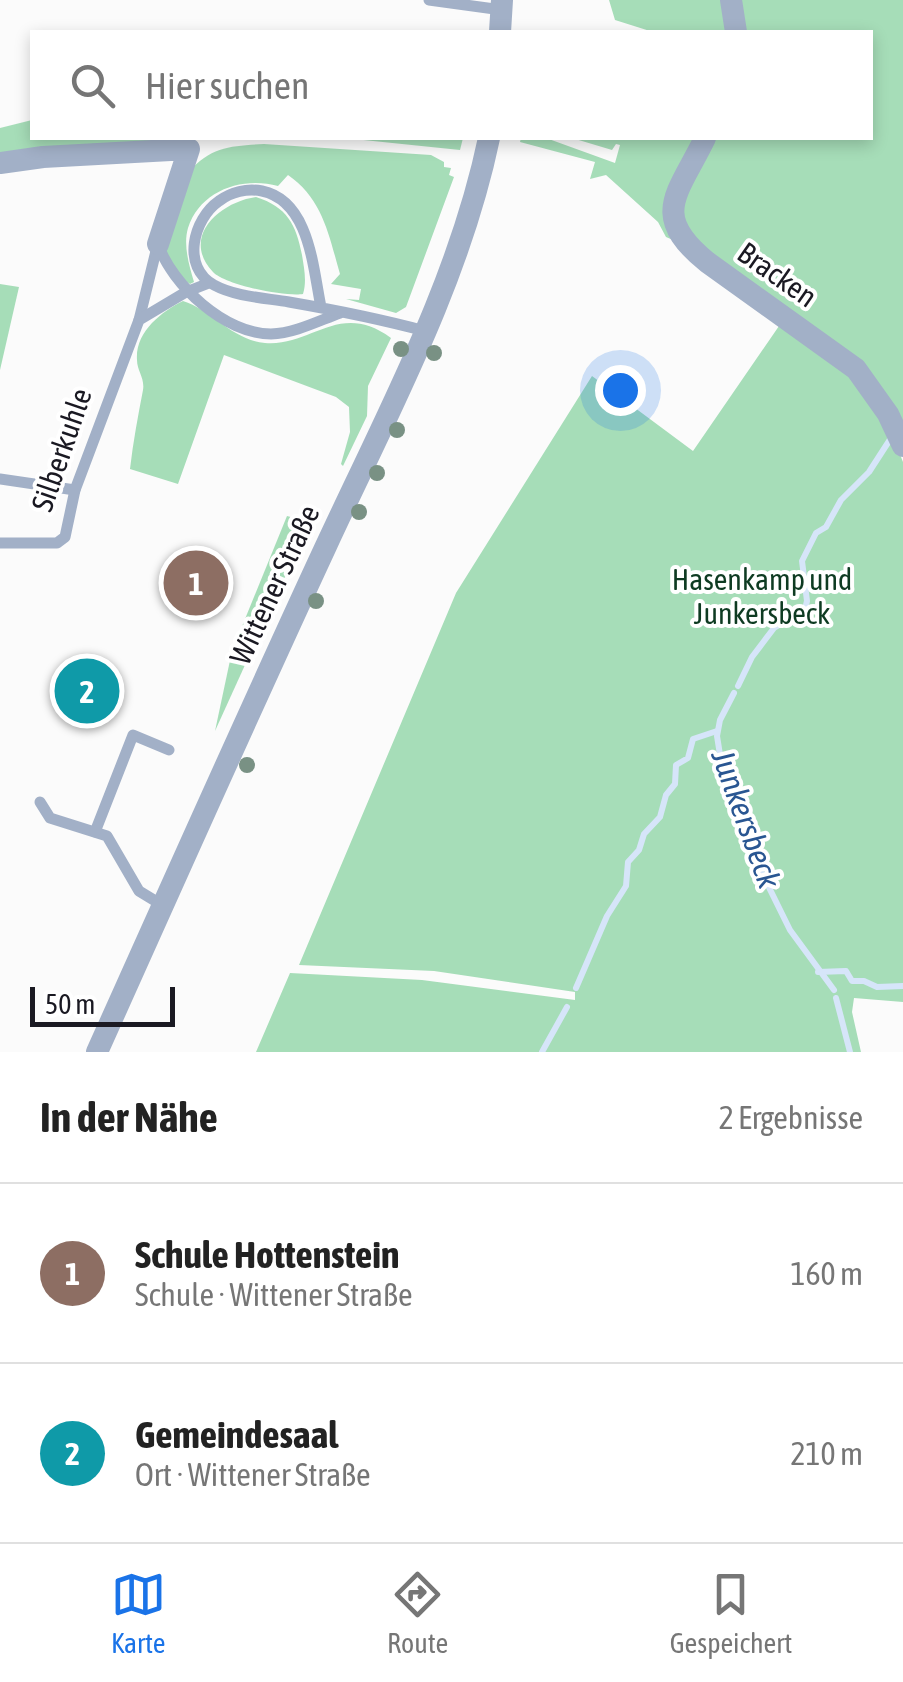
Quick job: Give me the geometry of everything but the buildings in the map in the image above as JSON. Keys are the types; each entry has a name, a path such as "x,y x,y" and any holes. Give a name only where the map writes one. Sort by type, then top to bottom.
{"street":[{"path":"731,0 736,30"},
{"name":"Wittener Straße","path":"97,1052 425,331 465,228 488,140"},
{"name":"Bracken","path":"704,140 675,201 672,217 676,232 684,244 707,262 856,369 888,414 903,446"},
{"name":"Silberkuhle","path":"0,163 189,149 158,244"}],"lane":[{"path":"429,0 501,14"},
{"path":"321,308 296,213 274,194 258,190 240,191 209,208 194,237 194,253 209,283 226,290 321,308 344,311 425,331"},
{"path":"158,244 186,292 233,323 269,334 290,331 344,311"},
{"name":"Silberkuhle","path":"0,542 57,543 64,538 75,490 139,320 158,244"},
{"path":"139,320 209,283"},
{"path":"0,479 75,490"},
{"path":"95,832 133,735 168,750"},
{"path":"40,802 50,818 107,836 139,891 162,906"}],"green space":[{"name":"Hasenkamp und Junkersbeck","path":"609,0 903,0 903,437 896,444 903,462 903,1002 854,998 852,1012 861,1052 256,1052 290,973 422,980 575,1000 575,992 434,971 299,965 456,593 592,376 693,451 779,326 680,243 666,237 658,222 606,175 590,179 595,162 520,140 552,140 615,163 620,145 612,150 579,140 873,140 873,30 647,30 615,20"},
{"path":"30,120 30,140 195,140 0,155 0,128"},
{"path":"363,140 462,140 460,150"},
{"path":"264,144 431,155 451,168 449,175 454,177 406,307 396,313 346,299 359,300 361,289 331,284 340,274 323,219 309,195 288,175 278,186 237,185 202,204 187,235 194,282 190,284 177,275 165,253 189,172 214,152"},
{"path":"256,197 283,212 293,226 304,265 303,294 270,292 230,281 213,272 204,259 201,246 209,223 229,206"},
{"path":"0,284 19,287 0,370"},
{"path":"183,301 253,341 282,342 356,323 373,327 391,338 368,386 367,416 343,466 350,432 349,407 336,397 224,355 178,484 130,469 143,390 137,360 140,341 158,317"},
{"path":"287,516 310,522 215,731 232,651"}],"waterway":[{"name":"Junkersbeck","path":"738,686 752,657 774,628 805,609 802,561 816,533 826,527 841,500 869,472 891,438"},
{"name":"Junkersbeck","path":"734,693 720,720 717,736 721,761 744,818 749,847 790,930 834,990"},
{"path":"576,988 607,916 626,886 628,862 639,850 644,834 660,817 666,795 675,784 676,765 688,758 693,739 717,731"},
{"path":"818,972 846,971 852,981 877,987 903,986"},
{"name":"Junkersbeck","path":"836,998 850,1052"},
{"name":"Junkersbeck","path":"542,1052 567,1007"}],"place":[{"name":"Schule Hottenstein","path":"196,583"},
{"name":"Gemeindesaal","path":"87,691"}]}
